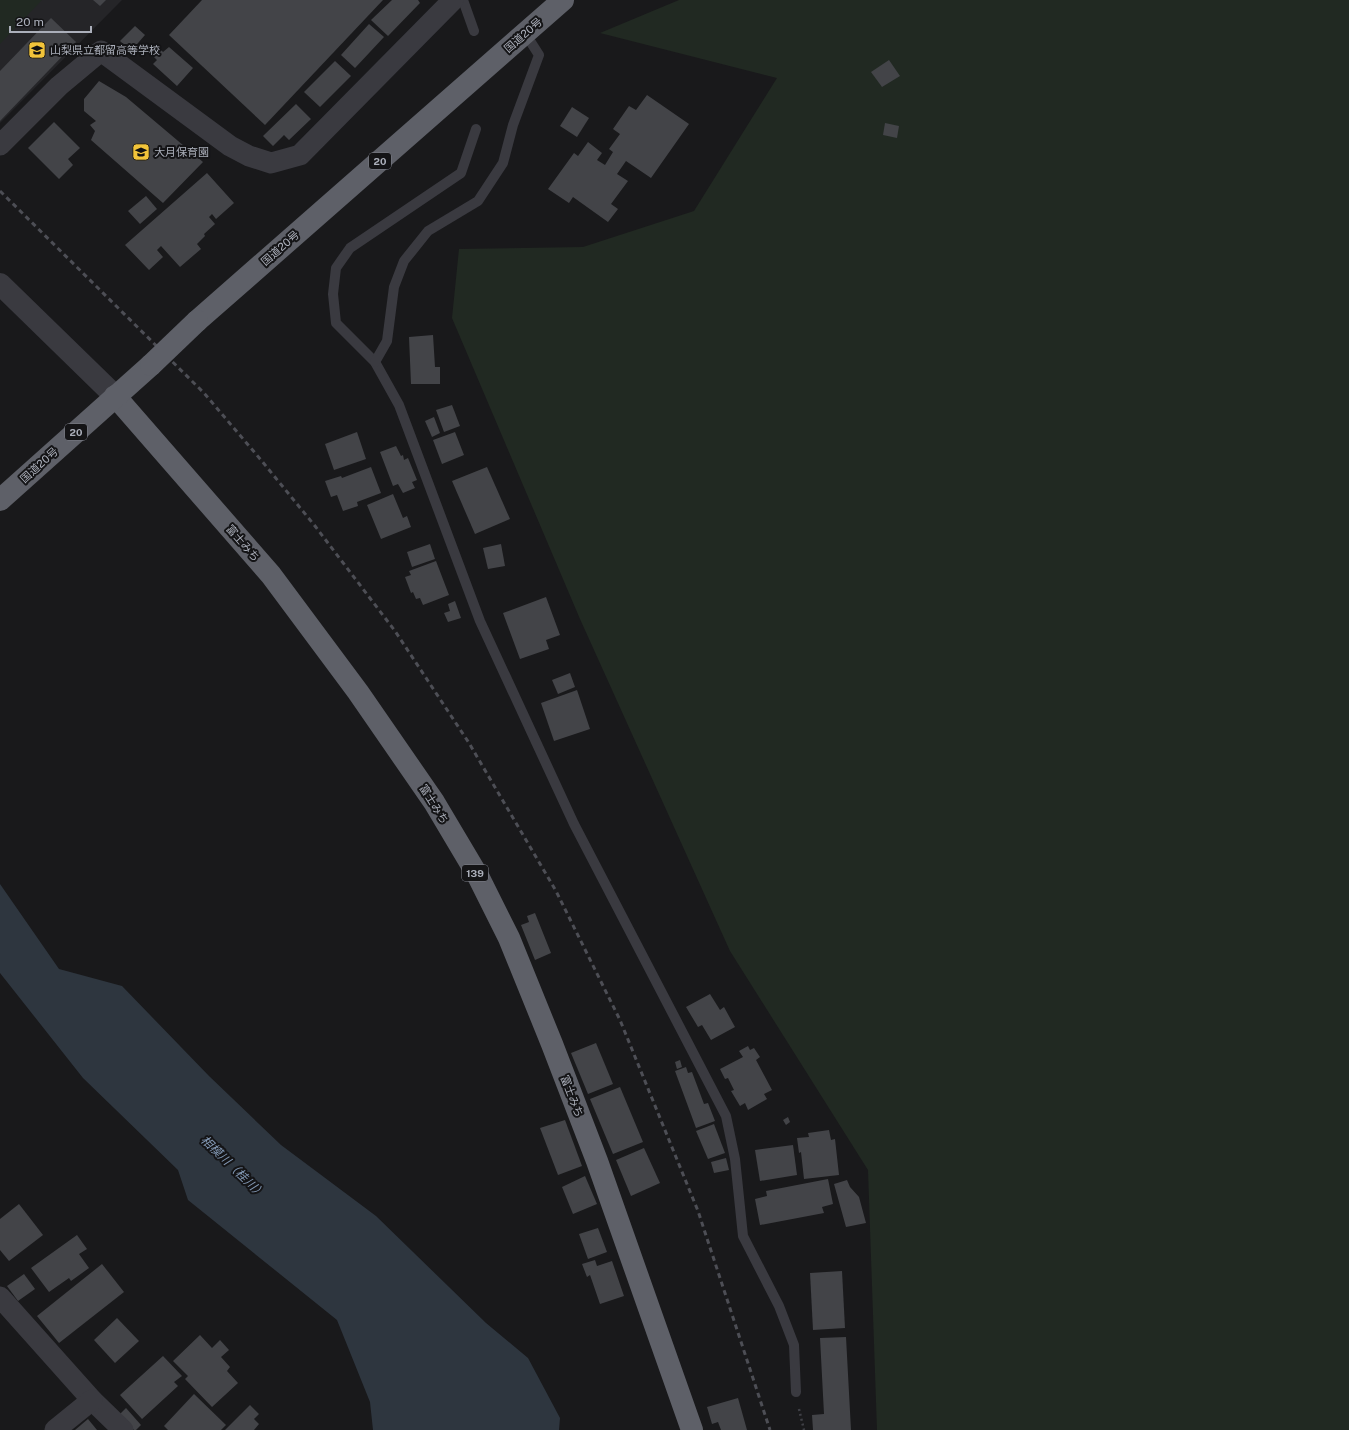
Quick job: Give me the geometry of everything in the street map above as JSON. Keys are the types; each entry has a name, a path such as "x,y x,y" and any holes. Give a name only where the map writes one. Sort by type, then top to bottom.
{"highway":[{"name":"国道20号","path":"0,500 151,365 197,321 563,0"},
{"name":"富士みち","path":"115,396 271,575 363,698 434,802 478,876 509,938 555,1052 597,1161 692,1430"}],"street":[{"path":"0,145 60,86 101,51 230,146 249,156 271,163 300,155 453,0"},
{"name":"富士みち","path":"0,284 115,396"},
{"path":"0,1297 92,1400 123,1430"},
{"path":"55,1430 92,1400"}],"lane":[{"path":"463,0 474,30"},
{"path":"376,362 387,341 394,287 404,261 428,231 478,201 503,163 513,125 539,55 525,33"},
{"path":"476,129 461,173 350,248 336,268 333,294 336,323 376,362 399,405 480,621 574,824 726,1116 735,1159 743,1236 779,1306 794,1345 796,1392"}],"shaded area":[{"name":"山梨県立都留高等学校","path":"0,0 122,0 0,123"},
{"path":"0,0 42,0 0,44"},
{"path":"679,0 1349,0 1349,1430 877,1430 868,1170 730,951 580,619 452,318 459,249 583,247 694,211 777,78 600,33"}],"water":[{"name":"相模川（桂川）","path":"0,884 59,969 122,986 209,1076 281,1145 376,1216 486,1323 528,1358 560,1418 559,1430 373,1430 370,1402 337,1320 188,1200 178,1170 83,1078 0,973"}],"building":[{"path":"93,0 106,0 100,6"},
{"path":"202,0 383,0 265,125 169,35"},
{"path":"392,0 418,0 420,3 388,36 371,20"},
{"path":"51,18 76,42 0,121 0,71"},
{"path":"369,24 384,37 355,68 341,55"},
{"path":"135,26 145,35 131,51 120,41"},
{"path":"169,47 193,68 177,86 153,64 157,60 154,57 161,50 163,52"},
{"path":"889,60 900,76 882,87 871,72"},
{"path":"335,61 351,76 320,107 304,92"},
{"path":"99,81 126,97 203,162 163,203 91,140 95,131 90,125 96,121 84,111 84,99"},
{"path":"647,95 689,124 651,178 626,161 617,174 628,181 611,204 618,209 608,222 573,197 569,203 548,189 574,153 578,156 588,142 602,153 597,160 605,165 613,152 609,149 620,134 613,129 629,106 636,110"},
{"path":"296,104 311,119 289,140 284,135 273,146 263,136"},
{"path":"572,107 589,118 577,137 560,126"},
{"path":"54,122 80,148 68,159 73,165 59,179 28,148"},
{"path":"885,123 899,126 897,138 883,135"},
{"path":"207,173 234,203 216,219 212,214 209,217 215,224 204,234 205,236 197,244 201,249 180,267 161,246 157,250 163,257 149,270 125,245"},
{"path":"146,196 157,209 140,224 128,211"},
{"path":"433,335 435,367 440,367 440,384 411,384 409,337"},
{"path":"452,405 460,426 444,432 436,410"},
{"path":"434,417 440,433 432,437 425,421"},
{"path":"357,432 366,459 334,470 325,444"},
{"path":"455,432 464,455 442,464 433,440"},
{"path":"396,446 401,456 403,455 404,460 408,458 417,480 412,482 415,488 403,493 398,484 393,486 380,452"},
{"path":"371,467 381,493 357,502 358,506 343,511 337,495 331,497 325,481 341,476 342,478"},
{"path":"487,467 510,519 475,534 452,481"},
{"path":"393,494 403,518 407,516 411,527 381,539 367,505"},
{"path":"430,544 435,559 412,567 407,552"},
{"path":"501,544 505,566 488,569 483,548"},
{"path":"436,561 449,595 423,605 420,598 416,599 413,592 411,593 405,577 411,575 409,571"},
{"path":"546,597 560,635 546,640 549,649 520,659 503,613"},
{"path":"455,601 461,618 448,622 444,613 450,611 448,604"},
{"path":"570,673 575,687 558,694 552,680"},
{"path":"577,690 590,729 554,741 541,703"},
{"path":"535,913 551,953 535,960 521,925 529,922 527,916"},
{"path":"710,994 720,1010 724,1007 735,1027 711,1040 702,1025 698,1027 686,1007"},
{"path":"596,1043 613,1084 588,1094 571,1053"},
{"path":"748,1046 750,1050 754,1048 760,1057 756,1060 772,1090 764,1094 767,1099 748,1110 745,1103 740,1106 731,1091 734,1090 728,1078 725,1079 720,1069 743,1057 739,1051"},
{"path":"680,1060 682,1067 677,1069 675,1062"},
{"path":"686,1067 688,1073 692,1072 704,1104 708,1103 715,1121 696,1128 675,1071"},
{"path":"620,1087 643,1142 613,1154 590,1099"},
{"path":"788,1117 790,1122 786,1125 783,1120"},
{"path":"565,1120 582,1166 558,1175 540,1128"},
{"path":"714,1124 725,1153 708,1159 696,1131"},
{"path":"829,1130 831,1140 835,1139 839,1175 804,1179 801,1152 799,1153 797,1138 809,1137 808,1133"},
{"path":"793,1145 797,1175 760,1181 755,1150"},
{"path":"644,1148 660,1183 631,1196 616,1160"},
{"path":"726,1158 729,1170 714,1173 711,1162"},
{"path":"585,1176 597,1204 573,1214 562,1187"},
{"path":"828,1179 833,1204 822,1207 824,1213 760,1225 755,1199 767,1196 766,1191"},
{"path":"847,1180 850,1187 859,1197 866,1223 846,1227 834,1184"},
{"path":"19,1204 43,1235 9,1261 0,1250 0,1219"},
{"path":"598,1228 607,1252 588,1259 579,1234"},
{"path":"77,1235 87,1249 79,1254 89,1268 71,1281 69,1278 49,1292 31,1268"},
{"path":"595,1260 597,1266 612,1261 624,1296 600,1304 590,1275 587,1277 582,1264"},
{"path":"102,1264 124,1292 59,1343 37,1316"},
{"path":"842,1271 845,1328 813,1330 810,1273"},
{"path":"24,1274 35,1289 18,1301 7,1286"},
{"path":"117,1318 139,1341 115,1363 94,1340"},
{"path":"200,1335 212,1348 220,1340 229,1350 221,1357 230,1367 227,1371 238,1383 212,1407 185,1379 188,1376 173,1361"},
{"path":"846,1337 851,1430 813,1430 812,1415 824,1414 820,1338"},
{"path":"163,1356 182,1376 174,1382 178,1386 142,1419 120,1395"},
{"path":"194,1394 226,1425 221,1430 168,1430 164,1426"},
{"path":"738,1398 747,1430 721,1430 718,1422 712,1424 707,1407"},
{"path":"250,1405 259,1414 254,1419 259,1424 254,1430 225,1430"},
{"path":"126,1408 141,1425 136,1430 134,1430 120,1414"},
{"path":"88,1419 97,1430 75,1430"}],"railway":[{"path":"0,191 204,393 261,460 315,526 395,631 469,743 556,891 620,1020 698,1211 770,1430"}],"place":[{"name":"山梨県立都留高等学校","path":"37,50"},
{"name":"大月保育園","path":"141,152"}]}
